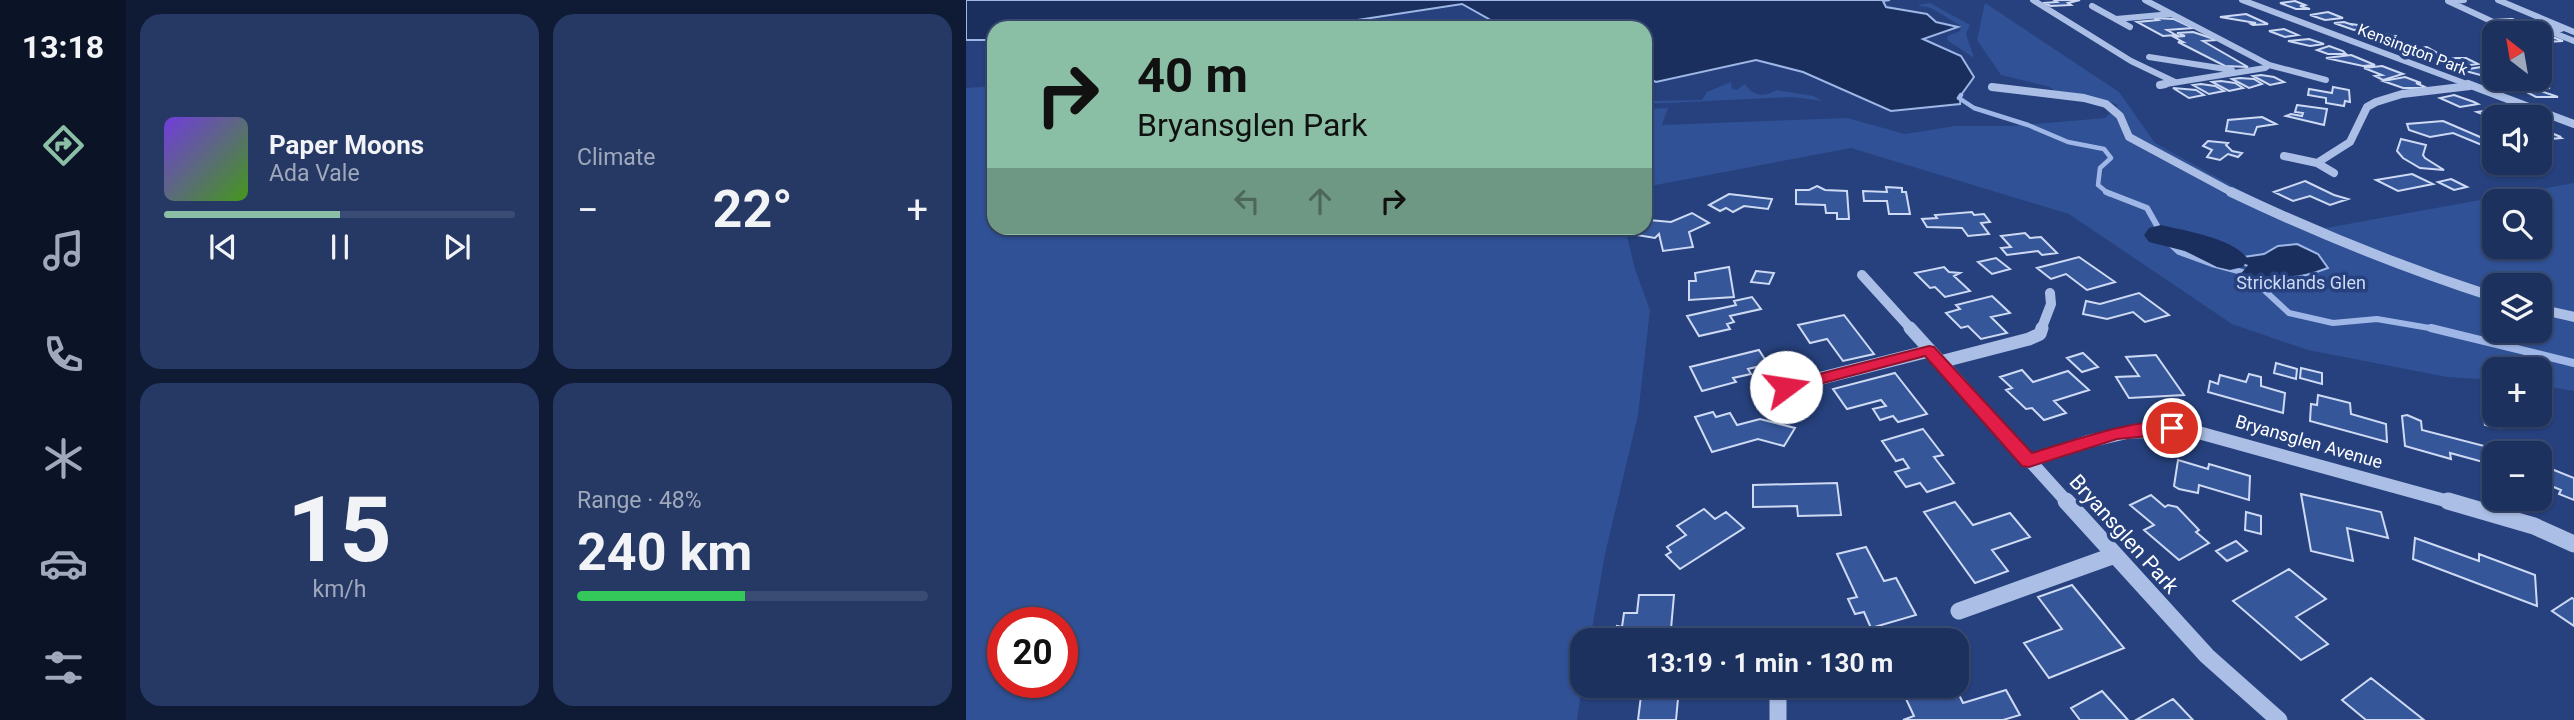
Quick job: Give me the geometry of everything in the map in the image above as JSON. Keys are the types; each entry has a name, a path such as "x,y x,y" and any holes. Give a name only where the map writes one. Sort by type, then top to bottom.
{"street":[{"path":"2034,0 2131,61 2176,82"},
{"path":"2145,0 2269,65 2326,80"},
{"name":"Kensington Park","path":"2242,0 2574,124"},
{"path":"2464,0 2448,1 2491,21"},
{"path":"2498,0 2571,30"},
{"path":"2092,6 2130,27"},
{"path":"2116,19 2172,14"},
{"path":"2571,30 2544,29 2574,41"},
{"path":"2149,57 2216,66 2239,72"},
{"path":"2160,85 2266,68 2269,65"},
{"path":"2317,163 2350,142 2371,104 2393,97 2471,86"},
{"path":"1992,87 2084,98 2106,104 2120,116 2129,137 2200,177 2282,216 2424,275 2482,293"},
{"path":"2284,156 2317,163 2334,173"},
{"name":"Bryansglen Park","path":"1862,275 2207,656 2279,720"},
{"path":"1940,362 2035,337 2045,326 2052,304 2050,293"},
{"path":"2552,312 2574,317"},
{"path":"1786,387 1929,351"},
{"name":"Bryansglen Avenue","path":"2029,461 2133,429 2172,428 2193,431 2485,511 2534,526 2574,544"},
{"path":"1778,698 1778,720"}],"lane":[{"path":"1959,611 2115,555"}],"green space":[{"path":"1930,3 1970,25 1966,34 1974,58 1947,40 1948,36 1960,31 1961,26 1931,8 1917,5"},
{"name":"Stricklands Glen","path":"1985,3 2119,92 2155,143 2281,213 2326,228 2482,200 2482,259 2552,259 2552,189 2541,189 2574,183 2574,391 2552,387 2552,357 2482,357 2482,379 2447,377 2308,350 2232,324 2069,214 1851,148 1652,186 1652,109 1668,108 1662,125 1847,118 1905,134 1955,126 2010,126 2105,118 2118,105 2095,97 2058,93 2050,87 2001,75 1977,40"},
{"path":"1731,82 1732,89 1737,90 1745,84 1760,94 1777,90 1813,96 1823,101 1792,97 1652,104 1652,101 1702,100 1707,92"},
{"path":"987,86 987,235 1627,235 1635,269 1650,310 1638,415 1605,554 1592,628 1570,628 1570,698 1580,698 1577,720 966,720 966,88"}],"shaded area":[{"path":"966,0 1890,0 1883,1 1886,7 1927,14 1936,22 1958,27 1923,39 1961,56 1974,77 1961,95 1960,104 1891,111 1803,72 1756,60 1656,82 1652,80 1652,21 1492,21 1462,4 1351,21 987,21 987,40 966,40"},
{"path":"2297,244 2318,254 2328,268 2288,278 2268,274 2230,259 2264,254 2278,246"}],"building":[{"path":"2054,0 2080,0 2068,3 2071,5 2051,6 2043,3 2057,2"},
{"path":"2295,1 2310,9 2296,9 2280,3"},
{"path":"2328,12 2343,18 2325,20 2310,15"},
{"path":"2246,14 2268,24 2253,25 2251,24 2256,23 2220,17"},
{"path":"2154,18 2174,19 2193,28 2167,30 2176,35 2163,36 2137,22 2158,20"},
{"path":"2512,19 2517,21 2496,21 2493,20"},
{"path":"2334,23 2365,26 2357,27 2364,29 2354,30"},
{"path":"2284,29 2298,35 2285,37 2269,31"},
{"path":"2374,30 2397,36 2381,38 2359,32"},
{"path":"2193,32 2217,40 2203,41 2248,67 2225,66 2178,42 2183,42 2174,37 2185,36 2177,33"},
{"path":"2309,39 2324,44 2310,46 2288,41"},
{"path":"2329,46 2346,54 2328,54 2317,50"},
{"path":"2427,47 2441,55 2428,56 2409,49"},
{"path":"2351,55 2375,65 2363,66 2326,58"},
{"path":"2466,58 2478,64 2456,67 2436,61"},
{"path":"2382,66 2403,74 2383,80 2375,76 2382,75 2364,68"},
{"path":"2482,67 2482,75 2462,70"},
{"path":"2261,75 2284,82 2270,85 2253,76"},
{"path":"2405,77 2427,88 2403,88 2383,81"},
{"path":"2232,79 2254,79 2262,84 2249,88"},
{"path":"2212,82 2235,83 2243,88 2229,91"},
{"path":"2193,85 2215,86 2224,91 2209,94"},
{"path":"2333,87 2349,90 2350,102 2345,101 2344,106 2326,103 2326,98 2308,95 2309,89 2332,93"},
{"path":"2173,88 2196,90 2204,95 2189,98"},
{"path":"2525,91 2541,91 2558,97 2536,97"},
{"path":"2454,95 2478,104 2460,107 2440,98"},
{"path":"2297,105 2327,109 2324,125 2286,116 2302,116 2303,113 2295,112"},
{"path":"2262,117 2276,124 2257,127 2254,135 2226,131 2228,120"},
{"path":"2443,121 2482,138 2482,145 2453,133 2430,137 2409,130 2407,124"},
{"path":"2401,139 2426,145 2423,155 2425,158 2444,170 2420,168 2403,158 2397,151"},
{"path":"2208,141 2228,143 2226,145 2232,151 2242,153 2238,157 2228,154 2220,160 2207,157 2212,150 2203,146"},
{"path":"2412,174 2433,184 2398,191 2376,180"},
{"path":"2451,179 2467,187 2454,190 2438,182"},
{"path":"2305,181 2348,199 2330,205 2310,196 2293,201 2274,192"},
{"path":"1817,186 1825,190 1847,191 1849,219 1837,219 1837,213 1826,213 1825,205 1796,204 1796,190 1809,190"},
{"path":"1886,187 1902,188 1902,192 1906,192 1910,214 1889,214 1887,201 1864,201 1863,191 1887,192"},
{"path":"1729,194 1772,199 1768,209 1744,206 1733,212 1726,208 1720,211 1709,205"},
{"path":"1972,212 1974,215 1984,214 1990,222 1981,223 1989,234 1968,236 1962,228 1927,227 1922,219 1937,218 1935,215"},
{"path":"1692,213 1709,223 1689,232 1693,247 1663,251 1659,234 1655,238 1637,235 1652,235 1652,220 1671,222"},
{"path":"2025,233 2030,238 2041,237 2057,253 2042,255 2038,251 2007,255 2001,248 2011,247 2001,236"},
{"path":"2079,257 2115,282 2087,290 2066,274 2051,279 2037,268"},
{"path":"1996,258 2010,269 1992,274 1978,262"},
{"path":"1729,267 1734,297 1689,300 1689,281 1696,281 1695,273"},
{"path":"1944,267 1949,272 1960,273 1954,276 1970,291 1945,297 1935,287 1930,288 1915,273"},
{"path":"1756,271 1774,273 1769,284 1751,282"},
{"path":"2139,293 2169,315 2145,322 2133,312 2107,319 2083,314 2086,301 2100,304"},
{"path":"1992,296 2010,313 1991,317 2007,333 1981,339 1968,326 1961,328 1946,313 1960,309 1956,305"},
{"path":"1752,297 1761,309 1730,316 1734,322 1727,324 1730,329 1699,336 1687,316 1736,305 1734,301"},
{"path":"1844,315 1874,354 1843,361 1827,339 1810,343 1798,325"},
{"path":"1759,350 1768,364 1748,369 1751,374 1733,378 1736,382 1702,391 1690,367"},
{"path":"2083,353 2098,367 2082,372 2067,358"},
{"path":"2156,355 2184,395 2129,398 2116,377 2139,376 2126,357"},
{"path":"2276,363 2297,369 2296,379 2274,373"},
{"path":"2301,368 2322,373 2322,384 2300,378"},
{"path":"2022,370 2033,382 2068,371 2089,390 2054,401 2066,413 2044,420 2032,408 2026,409 2006,390 2012,388 2000,377"},
{"path":"1895,373 1927,414 1898,422 1893,416 1880,420 1873,409 1886,406 1881,400 1847,409 1833,389"},
{"path":"2249,374 2261,377 2261,386 2285,393 2283,413 2208,392 2210,381 2218,384 2220,375 2246,382"},
{"path":"2318,395 2350,403 2351,414 2386,424 2387,442 2310,421 2311,404 2317,405"},
{"path":"1713,412 1716,417 1730,413 1737,425 1760,419 1795,428 1784,446 1758,439 1712,452 1695,417"},
{"path":"2407,415 2421,421 2422,430 2482,445 2482,462 2450,453 2451,459 2405,446 2402,416"},
{"path":"1923,429 1943,455 1934,457 1954,483 1927,492 1920,483 1906,487 1895,472 1909,468 1903,459 1896,461 1882,441"},
{"path":"2178,460 2208,469 2209,464 2250,476 2249,500 2199,485 2198,493 2179,489 2174,486"},
{"path":"2552,469 2574,478 2574,500 2559,494 2561,490 2552,486"},
{"path":"1837,483 1841,515 1798,516 1797,506 1753,507 1753,485"},
{"path":"2301,494 2381,512 2388,538 2347,528 2353,561 2311,551"},
{"path":"2151,495 2165,507 2177,507 2199,530 2196,532 2209,543 2179,560 2144,530 2154,525 2130,505"},
{"path":"1955,502 1973,525 2010,513 2030,537 1992,550 2008,571 1975,583 1924,512"},
{"path":"1704,509 1715,519 1726,512 1744,528 1680,569 1666,555 1671,552 1667,547 1686,535 1677,526"},
{"path":"2246,512 2261,516 2261,534 2245,530"},
{"path":"2415,538 2479,561 2479,554 2535,575 2537,606 2413,559"},
{"path":"2236,541 2247,551 2227,561 2216,551"},
{"path":"1866,547 1884,581 1896,578 1916,615 1871,628 1864,612 1855,614 1848,599 1857,597 1837,554"},
{"path":"2289,569 2326,599 2296,617 2328,644 2301,660 2233,601"},
{"path":"2072,585 2124,648 2049,678 2024,643 2062,629 2038,597"},
{"path":"1639,595 1674,595 1671,628 1617,628 1622,627 1624,613 1637,613"},
{"path":"2574,599 2574,626 2552,611"},
{"path":"2371,678 2424,720 2366,720 2342,700"},
{"path":"2006,690 2020,715 2003,720 1903,720 1914,716 1906,698 1961,698 1963,703"},
{"path":"2102,691 2128,720 2080,720 2071,708"},
{"path":"1641,698 1678,698 1676,720 1638,720"},
{"path":"2173,699 2193,720 2136,720"}],"waterway":[{"path":"1961,95 1959,98 1974,108 2028,125 2068,142 2104,149 2111,158 2100,168 2098,185 2107,192"},
{"path":"2107,192 2147,208 2164,238 2179,252 2257,276 2263,289 2289,313 2333,323 2377,319 2435,329"},
{"path":"2161,235 2197,244 2230,259"},
{"path":"2257,276 2262,272"},
{"path":"2435,329 2441,330"},
{"path":"2435,329 2574,363"}],"route":[{"path":"1786,387 1929,351 2029,461 2115,433 2133,429 2172,428"}]}
